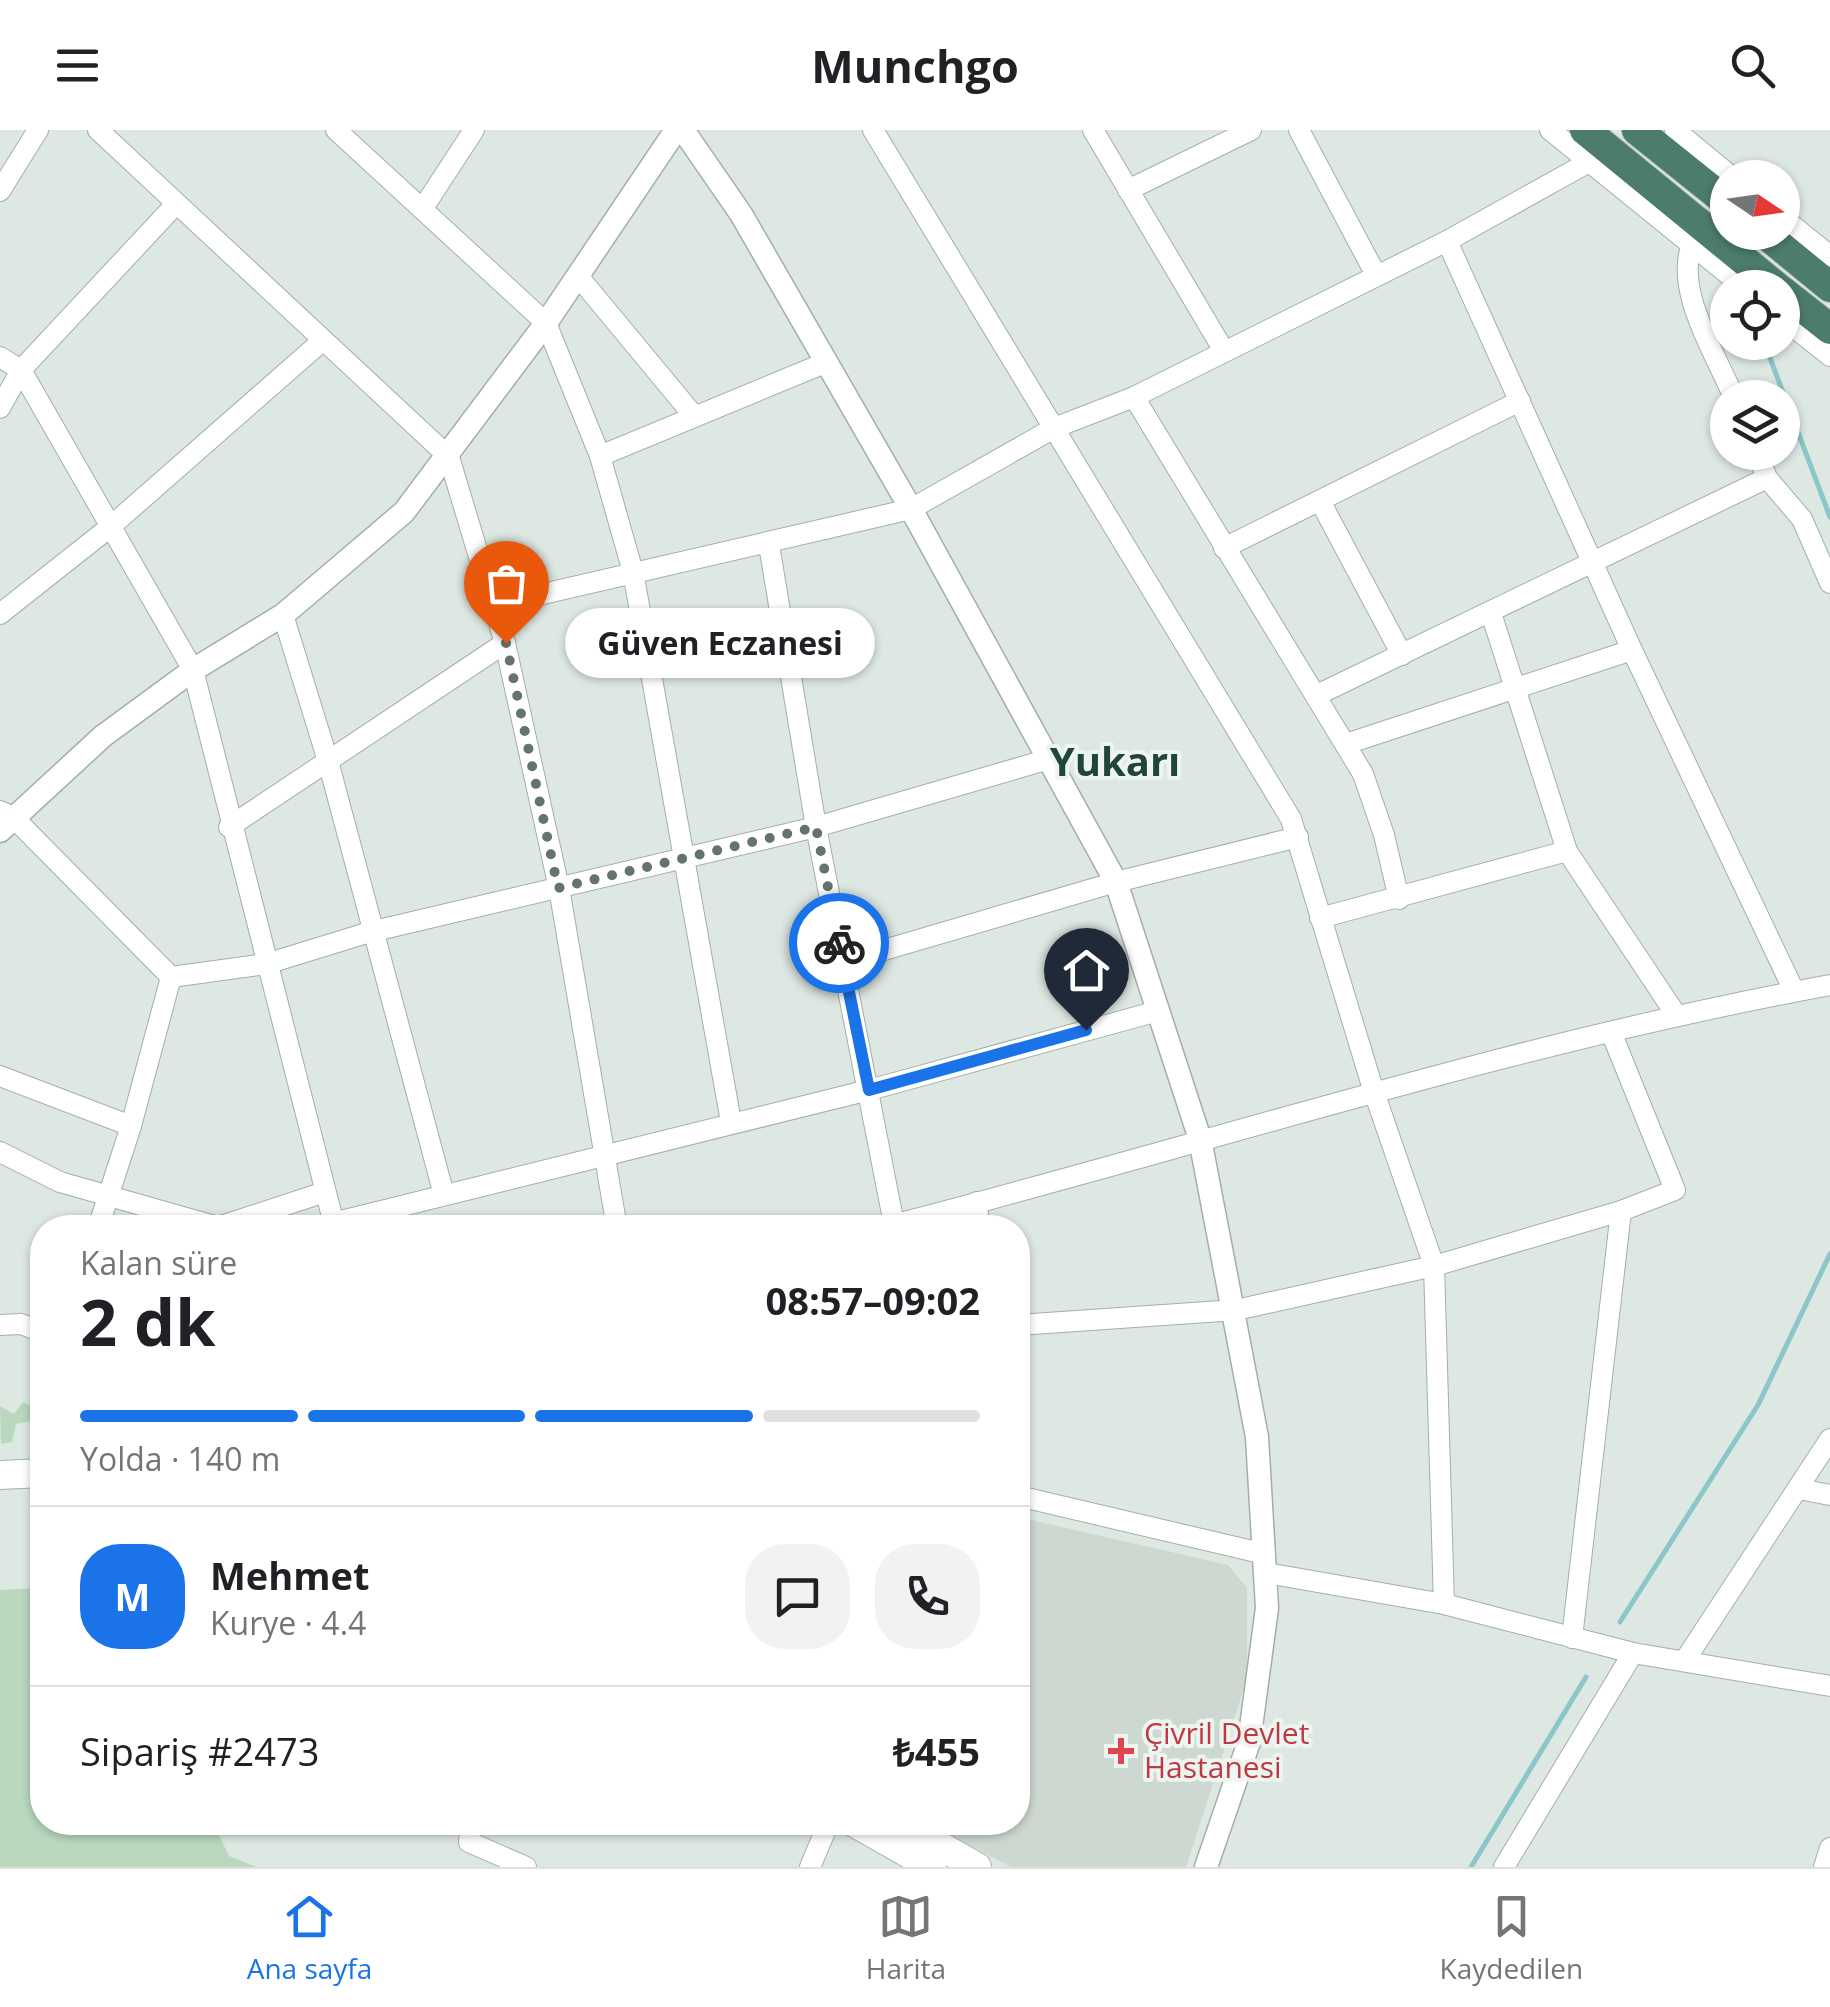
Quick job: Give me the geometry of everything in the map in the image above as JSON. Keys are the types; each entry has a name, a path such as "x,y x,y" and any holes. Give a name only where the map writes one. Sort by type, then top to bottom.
{"highway":[{"path":"1584,130 1757,270"},
{"path":"1637,130 1710,189"},
{"path":"1786,250 1830,286"},
{"path":"1800,305 1830,330"}],"main road":[{"path":"0,1474 30,1473"},
{"path":"876,1835 932,1867"},
{"path":"921,1835 977,1867"}],"street":[{"path":"0,191 38,130"},
{"path":"98,130 321,342 449,457 506,643 558,888 614,1215"},
{"path":"336,130 546,324 600,456 632,572 731,1122"},
{"path":"423,208 474,130"},
{"path":"170,977 4,820 104,736 193,670 282,615 404,512 546,324 680,130 732,200 826,362 1116,882 1200,1140 1236,1310 1257,1438 1266,1564 1264,1657 1252,1726 1206,1867"},
{"path":"873,130 1280,799 1298,837 1373,1089 1434,1266 1444,1604"},
{"path":"1093,130 1224,352"},
{"path":"1128,190 1251,130"},
{"path":"1299,130 1376,275"},
{"path":"1550,130 1723,270"},
{"path":"1675,130 1711,160"},
{"path":"495,604 769,545 911,509 1054,428 1134,396 1224,352 1447,240 1589,162"},
{"path":"0,408 21,370 176,204"},
{"path":"1800,232 1830,256"},
{"path":"1447,240 1632,650 1794,991"},
{"path":"1692,244 1686,267 1689,288 1727,380"},
{"path":"578,276 694,416"},
{"path":"1800,332 1830,356"},
{"path":"0,614 110,527 321,342"},
{"path":"0,356 21,370 193,670 229,827 330,1215"},
{"path":"600,456 826,362"},
{"path":"1134,396 1346,744 1374,801 1399,900"},
{"path":"1224,548 1520,401"},
{"path":"1764,470 1796,507 1830,583"},
{"path":"1316,695 1767,478"},
{"path":"1320,501 1402,655"},
{"path":"769,545 816,827 869,1090 886,1215"},
{"path":"1491,613 1567,850 1676,1013"},
{"path":"282,615 328,761 370,932 444,1195"},
{"path":"229,827 506,643"},
{"path":"1346,744 1632,650"},
{"path":"170,977 266,964 370,932 816,827 1049,758"},
{"path":"843,962 1116,882 1298,837"},
{"path":"1320,918 1399,900 1567,850"},
{"path":"103,1215 132,1126 170,977"},
{"path":"929,1215 1373,1089 1676,1013 1830,985"},
{"path":"371,1215 602,1153 869,1090 1158,1010"},
{"path":"1030,1324 1236,1310 1434,1266 1621,1212 1675,1190 1612,1032"},
{"path":"0,1076 132,1126"},
{"path":"0,1152 60,1182 174,1215"},
{"path":"255,1215 322,1193"},
{"path":"978,1202 978,1215"},
{"path":"1572,1638 1621,1212"},
{"path":"0,1325 30,1327"},
{"path":"1684,1660 1830,1439"},
{"path":"1799,1489 1830,1495"},
{"path":"1030,1499 1266,1564 1444,1604 1633,1654 1830,1686"},
{"path":"1504,1867 1633,1654"},
{"path":"469,1835 468,1842 526,1867"},
{"path":"810,1867 824,1835"},
{"path":"1824,1867 1830,1848"}],"shaded area":[{"name":"Çivril Devlet Hastanesi","path":"1030,1520 1228,1565 1247,1588 1247,1679 1186,1867 1011,1867 951,1835 1030,1835"}],"green space":[{"path":"23,1402 30,1405 30,1421 16,1424 12,1442 1,1444 0,1406 14,1414"},
{"path":"30,1589 30,1835 219,1835 229,1856 256,1867 0,1867 0,1590"}],"waterway":[{"path":"1771,360 1830,517"},
{"path":"1620,1622 1758,1405 1830,1254"},
{"path":"1471,1867 1586,1677"}],"way so far":[{"path":"506,643 558,888 816,827 839,943"}],"place":[{"name":"Güven Eczanesi","path":"506,643"},
{"name":"Çivril Devlet Hastanesi","path":"1121,1751"}],"district":[{"name":"Yukarı","path":"1115,762"}],"route":[{"path":"839,943 869,1090 1086,1030"}]}
